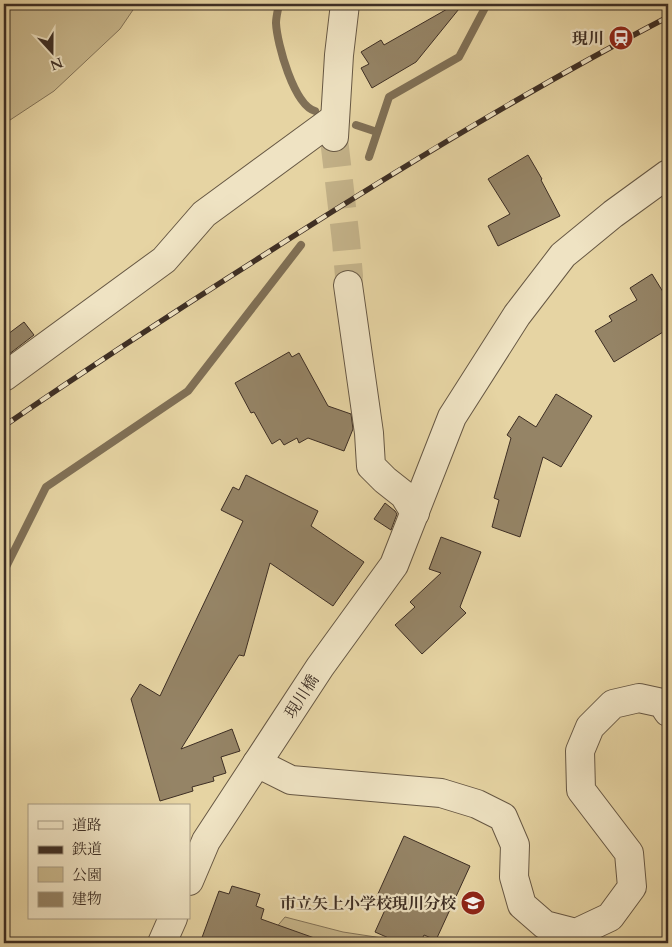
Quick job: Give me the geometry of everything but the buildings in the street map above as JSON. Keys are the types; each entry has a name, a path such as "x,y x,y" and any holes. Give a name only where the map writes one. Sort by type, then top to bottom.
{"street":[{"path":"4,377 164,260 204,214 335,129 339,55 345,4"},
{"name":"現川橋","path":"190,879 206,841 320,667 394,565 452,417 529,300 563,255 613,214 668,174"},
{"path":"348,285 369,433 371,466 384,480 404,495 414,513"},
{"path":"257,763 291,780 441,793 477,804 503,817 515,845 514,877 522,905 545,925 576,933 610,917 632,887 628,854 581,790 580,752 590,727 613,704 639,698 662,703 668,712"},
{"path":"162,943 172,920"}],"green space":[{"path":"4,4 137,4 120,29 54,91 4,124"},
{"path":"285,917 343,932 415,943 263,943"}],"waterway":[{"path":"279,4 276,23 277,33 288,73 300,98 315,111"},
{"path":"369,157 389,97 459,57 487,4"},
{"path":"356,125 377,132"},
{"path":"4,571 46,487 188,391 301,245"}],"tunnel":[{"path":"334,139 346,241 348,285"}],"railway":[{"path":"4,426 192,301 408,165 511,103 668,17"}],"place":[{"name":"現川","path":"621,38"},
{"name":"市立矢上小学校現川分校","path":"473,903"}]}
